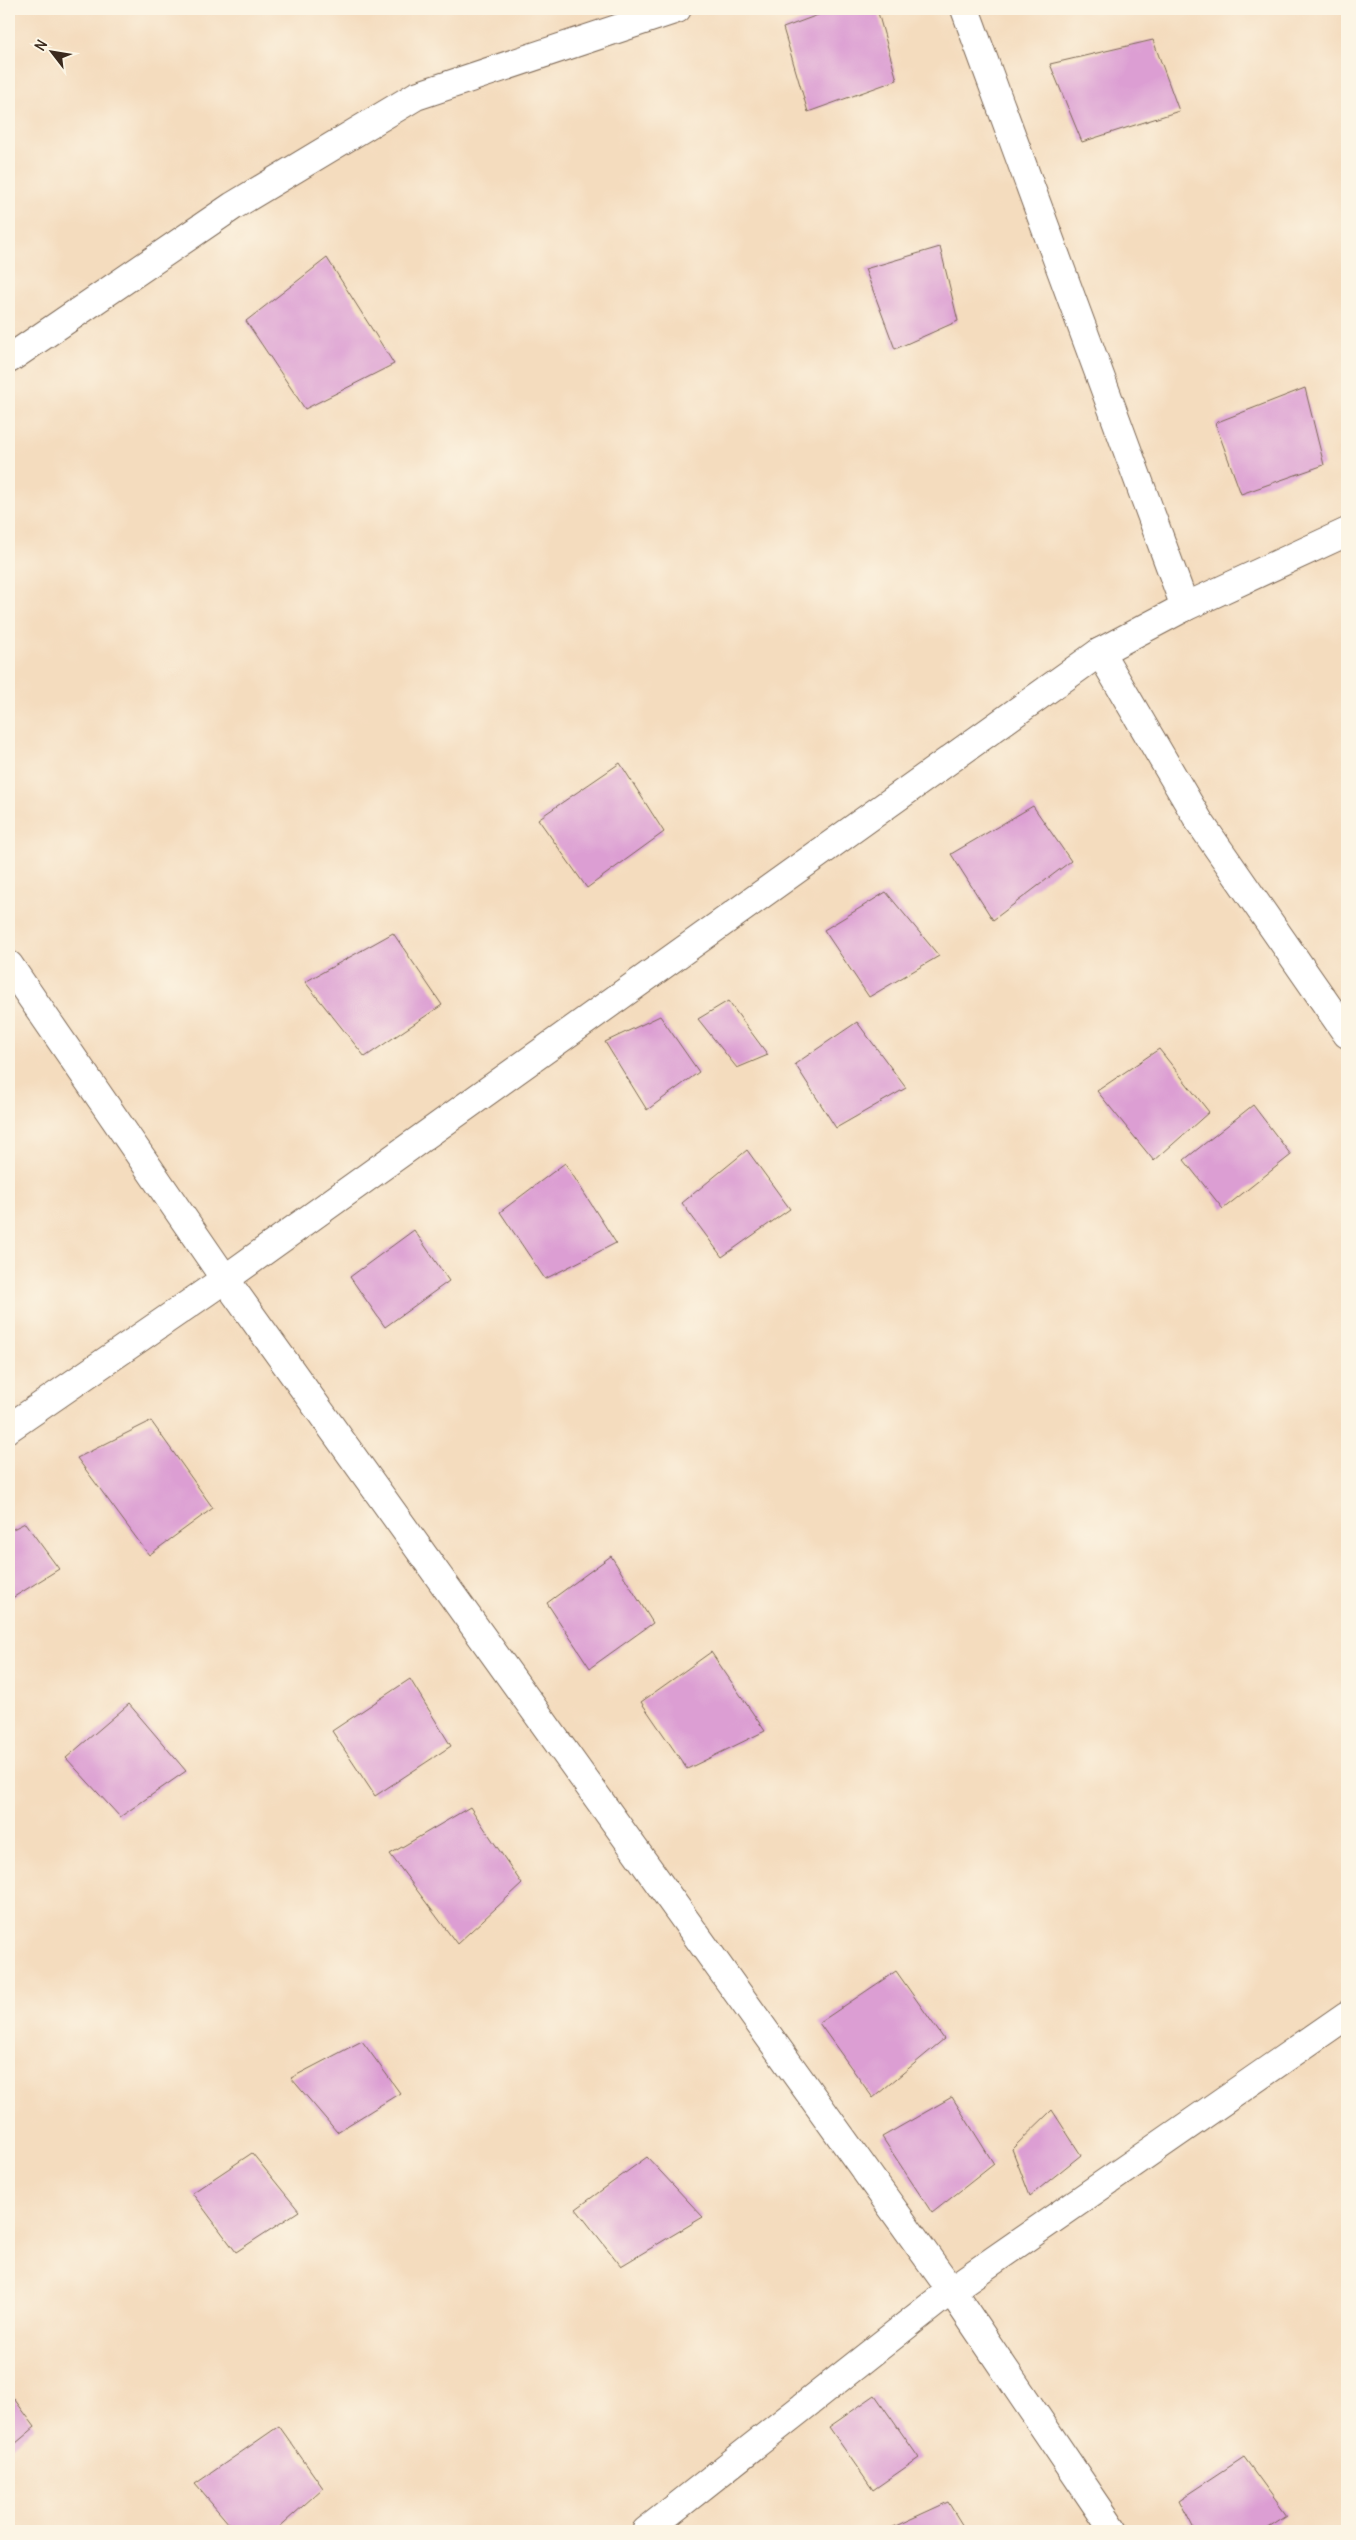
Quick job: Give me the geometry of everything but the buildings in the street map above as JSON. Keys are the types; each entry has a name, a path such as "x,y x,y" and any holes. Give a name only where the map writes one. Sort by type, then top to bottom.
{"street":[{"path":"9,359 233,206 416,96 677,9"},
{"path":"965,9 1185,607"},
{"path":"9,1428 225,1279 1100,652 1185,607 1347,532"},
{"path":"1100,652 1199,821 1347,1034"},
{"path":"9,965 225,1279 950,2290 1114,2531"},
{"path":"646,2531 950,2290 1347,2015"}]}
